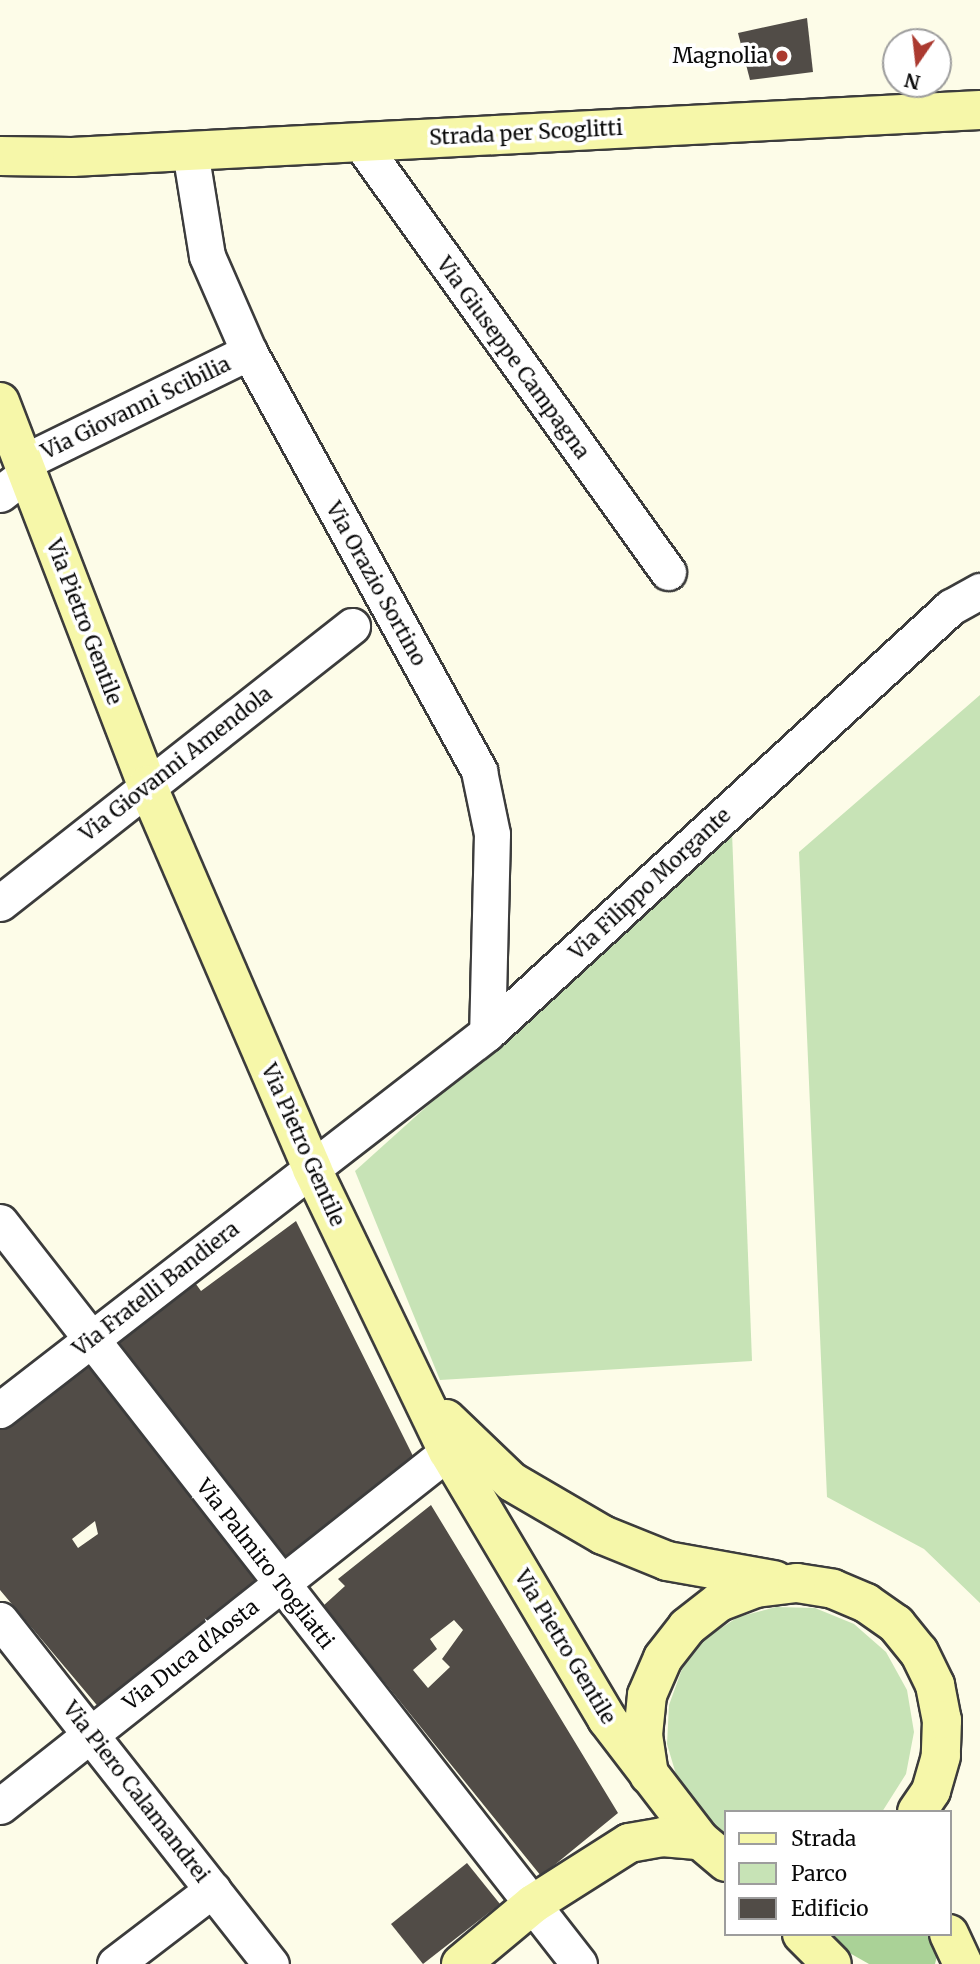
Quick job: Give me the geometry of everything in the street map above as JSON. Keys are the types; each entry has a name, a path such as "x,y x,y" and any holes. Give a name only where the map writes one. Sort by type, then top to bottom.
{"street":[{"name":"Strada per Scoglitti","path":"72,156 980,110"},
{"name":"Via Giuseppe Campagna","path":"360,142 668,572"},
{"name":"Via Orazio Sortino","path":"190,150 207,256 249,352 479,771 492,834 487,1033"},
{"path":"0,156 72,156"},
{"path":"0,174 72,156"},
{"name":"Via Giovanni Scibilia","path":"16,477 249,352"},
{"name":"Via Pietro Gentile","path":"0,401 16,477 312,1169 414,1379 456,1446 607,1719 649,1775 713,1851"},
{"name":"Via Filippo Morgante","path":"312,1169 487,1033 951,607 980,591"},
{"name":"Via Giovanni Amendola","path":"0,903 352,626"},
{"name":"Via Fratelli Bandiera","path":"0,1410 312,1169"},
{"name":"Via Palmiro Togliatti","path":"0,1222 579,1964"},
{"path":"456,1446 603,1535 667,1560 833,1589 866,1602 896,1624 919,1652 935,1685 942,1720 941,1756 926,1805"},
{"name":"Via Duca d'Aosta","path":"0,1806 456,1446"},
{"path":"649,1775 643,1735 647,1695 663,1658 687,1627 719,1602 757,1588 797,1583"},
{"name":"Via Piero Calamandrei","path":"0,1620 271,1964"},
{"path":"461,1964 533,1904 629,1843 662,1837 713,1851"},
{"path":"115,1964 212,1889"},
{"path":"804,1936 832,1964"},
{"path":"950,1936 963,1964"}],"green space":[{"path":"980,695 980,1603 924,1549 827,1497 799,852"},
{"path":"732,832 752,1361 440,1380 355,1171"},
{"path":"776,1607 815,1608 854,1624 886,1652 907,1690 914,1732 906,1774 883,1810 724,1810 724,1832 700,1813 678,1781 667,1744 669,1705 682,1669 706,1638 738,1617"},
{"path":"820,1936 931,1936 937,1956 935,1964 869,1964"}],"building":[{"path":"807,18 813,72 750,80 738,33"},
{"path":"296,1221 415,1460 288,1564 114,1344 193,1280 201,1291"},
{"path":"87,1352 140,1430 258,1581 101,1710 0,1590 0,1423","holes":["95,1521 98,1534 78,1548 72,1539"]},
{"path":"431,1505 618,1813 541,1876 323,1606 345,1586 338,1579","holes":["454,1620 463,1630 442,1659 450,1667 428,1688 413,1670 437,1649 430,1639"]},
{"path":"467,1863 500,1904 423,1964 391,1924"}],"place":[{"name":"Magnolia","path":"782,56"}]}
